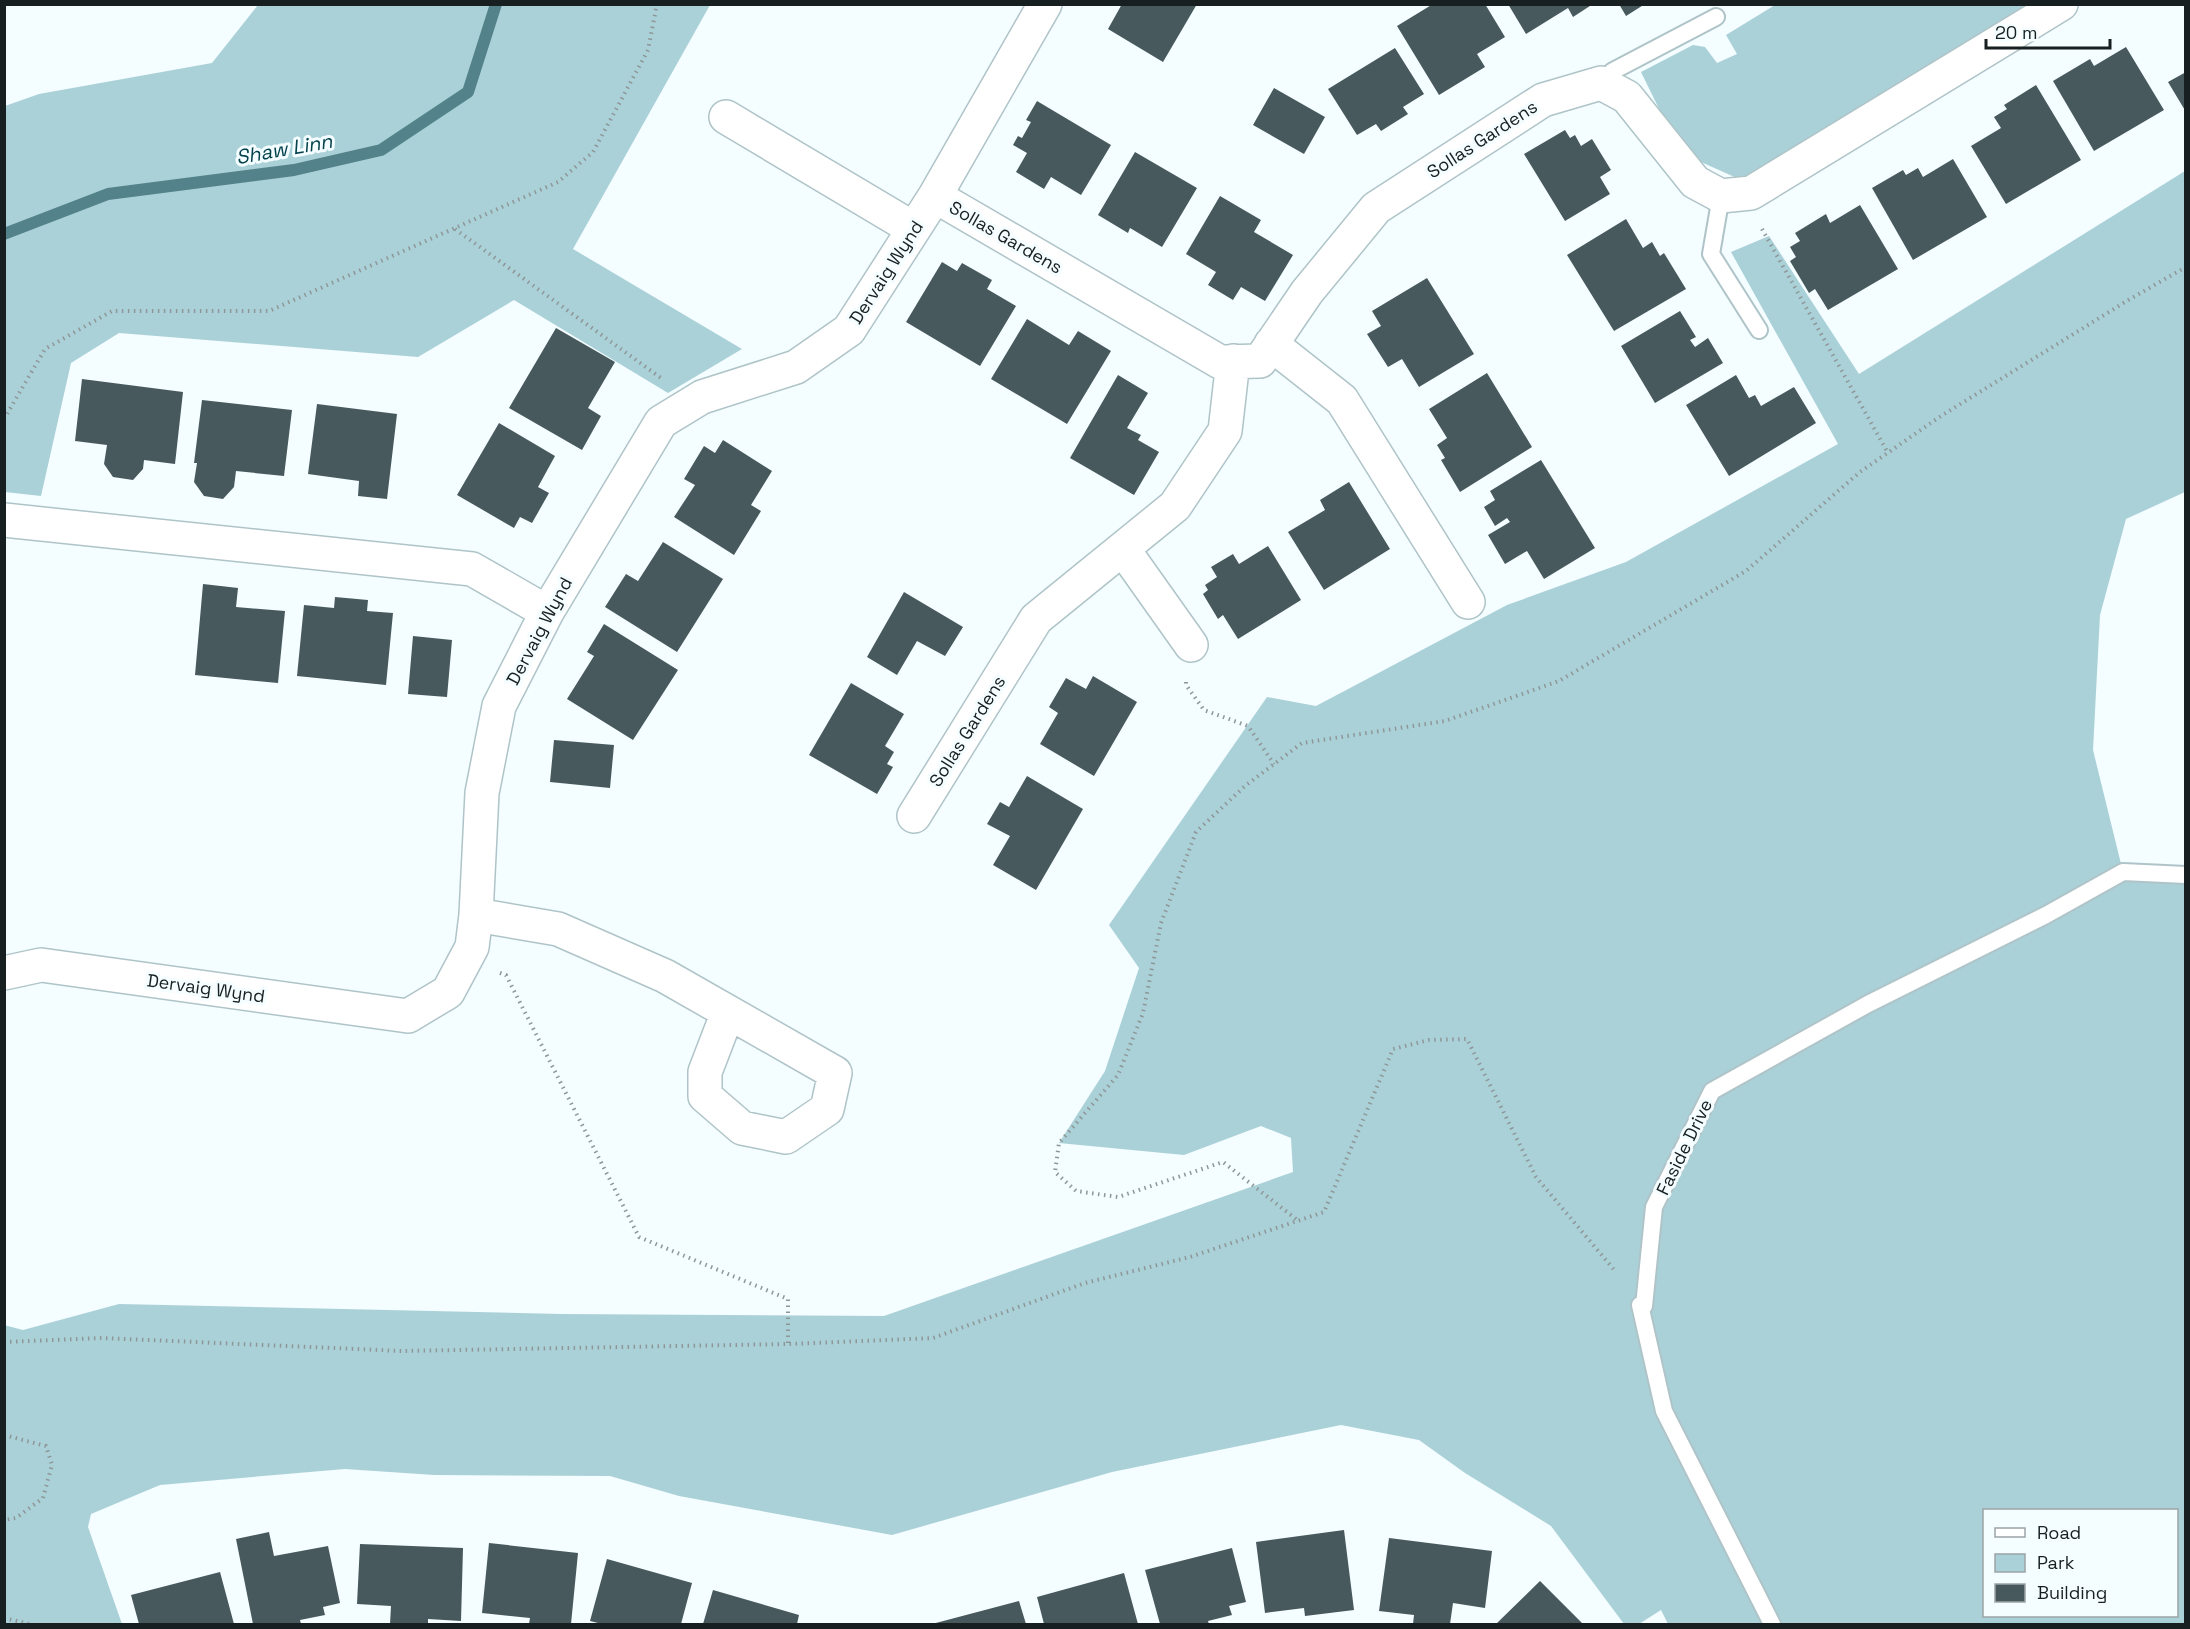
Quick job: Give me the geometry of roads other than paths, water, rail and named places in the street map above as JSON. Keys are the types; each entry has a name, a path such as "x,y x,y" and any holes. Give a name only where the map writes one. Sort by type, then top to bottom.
{"street":[{"name":"Dervaig Wynd","path":"4,973 41,965 408,1016 448,992 472,947 476,915 482,794 499,706 547,612 661,422 702,397 796,367 849,330 935,196 1045,4"},
{"path":"1601,83 1627,97 1695,182 1732,195 1751,193 2061,4"},
{"name":"Sollas Gardens","path":"935,196 1220,362 1260,361 1307,292 1376,208 1543,100 1601,83"},
{"path":"726,117 914,229"},
{"path":"1272,344 1342,400 1468,602"},
{"name":"Sollas Gardens","path":"914,816 1036,619 1175,506 1225,431 1233,361"},
{"path":"4,520 472,569 547,612"},
{"path":"1123,549 1191,645"},
{"path":"476,915 558,929 665,976 728,1012"}],"lane":[{"path":"1601,83 1613,71 1716,17"},
{"path":"1732,195 1711,254 1759,330"},
{"name":"Faside Drive","path":"1772,1624 1664,1411 1640,1305 1644,1306 1654,1208 1712,1091 1868,1004 2046,915 2122,872 2186,875"}],"waterway":[{"name":"Shaw Linn","path":"4,234 108,194 294,170 381,150 468,92 496,4"}]}
